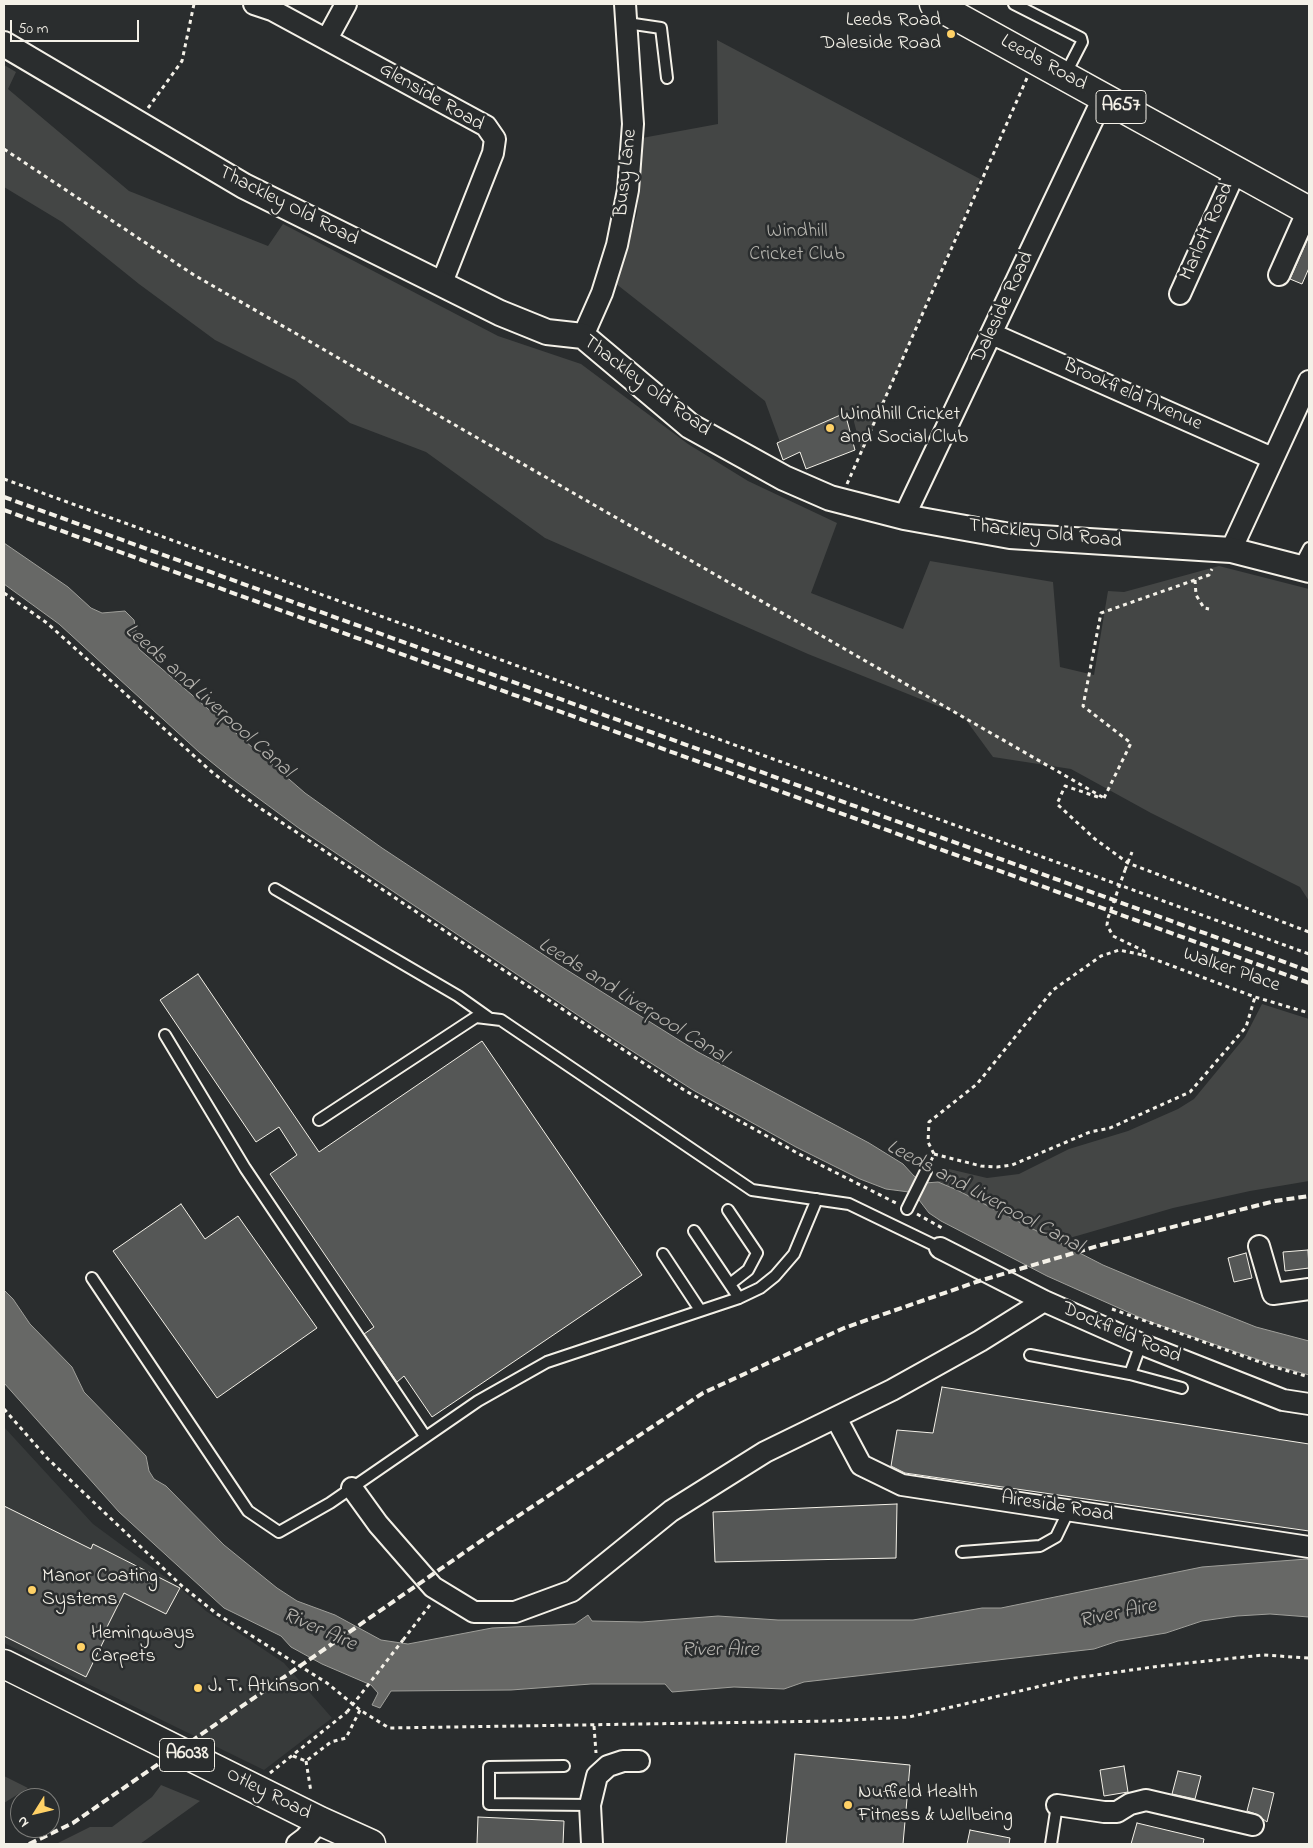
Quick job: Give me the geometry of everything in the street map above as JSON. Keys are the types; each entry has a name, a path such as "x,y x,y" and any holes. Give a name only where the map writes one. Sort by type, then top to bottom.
{"main road":[{"name":"Leeds Road","path":"934,4 1309,210"},
{"name":"Otley Road","path":"4,1664 313,1818 372,1844"}],"street":[{"name":"Glenside Road","path":"254,4 272,10 486,126 495,139 493,153 442,284"},
{"path":"327,39 346,4"},
{"name":"Busy Lane","path":"583,336 602,294 617,245 628,190 633,124 626,14"},
{"name":"Thackley Old Road","path":"4,44 244,186 500,313 547,332 583,336 690,426 784,478 840,500 904,517 1010,536 1226,550 1306,562"},
{"name":"Daleside Road","path":"904,517 1103,98"},
{"name":"Marlott Road","path":"1180,294 1236,170"},
{"path":"1279,275 1309,210"},
{"name":"Brookfield Avenue","path":"992,334 1272,458"},
{"path":"1226,550 1309,381"},
{"name":"Dockfield Road","path":"944,1240 1044,1301 1141,1344 1283,1400 1309,1404"},
{"path":"1259,1246 1273,1294 1309,1288"},
{"path":"352,1488 378,1524 433,1587 474,1612 515,1612 572,1591 671,1511 765,1452 836,1418 980,1341 1044,1301"},
{"name":"Aireside Road","path":"836,1418 860,1465 902,1485 1309,1547"},
{"path":"592,1844 590,1805 592,1788 597,1776 608,1766 623,1761 639,1761"},
{"path":"1057,1805 1104,1812 1117,1812 1130,1804 1146,1800 1253,1825"},
{"path":"297,1844 305,1838 313,1818"}],"lane":[{"path":"1014,4 1081,38 1082,42 1064,76"},
{"path":"626,14 661,28 667,78"},
{"path":"275,889 458,996 490,1019"},
{"path":"319,1120 476,1017 501,1020 752,1190 848,1204 944,1240"},
{"path":"165,1035 244,1168 425,1436"},
{"path":"907,1209 926,1171"},
{"path":"92,1278 248,1511 279,1532 330,1503 478,1401 548,1362 739,1298 760,1288 785,1266 802,1240 817,1199"},
{"path":"728,1210 757,1253 748,1270 730,1284"},
{"path":"694,1231 739,1298"},
{"path":"663,1254 700,1310"},
{"path":"1130,1374 1141,1344"},
{"path":"1030,1355 1130,1374 1182,1388"},
{"path":"962,1552 1040,1546 1056,1536 1069,1510"},
{"path":"564,1766 489,1767 489,1804 590,1805"},
{"path":"1051,1844 1057,1805"}],"path":[{"path":"137,123 182,61 194,4"},
{"path":"840,500 1035,60"},
{"path":"4,149 194,275 1104,798"},
{"path":"4,479 1309,954"},
{"path":"1104,798 1131,743 1082,706 1100,614 1209,575 1226,550"},
{"path":"1195,580 1196,596 1204,608 1209,609"},
{"path":"4,593 47,623 213,773 260,808 684,1090 799,1154 907,1209 944,1240"},
{"path":"1104,798 1065,786 1057,804 1095,839 1128,863 1309,932"},
{"path":"1132,852 1106,925 1113,936 1144,950 1143,955 1119,950 1101,956 1053,990 977,1084 929,1122 928,1142 934,1154 981,1166 998,1167 1012,1165 1090,1132 1110,1128 1190,1092 1246,1027 1255,997"},
{"name":"Walker Place","path":"1143,955 1255,997 1309,1013"},
{"path":"926,1171 934,1154"},
{"path":"1103,1306 1271,1366 1309,1377"},
{"path":"4,1409 47,1458 182,1586 217,1614 327,1684 360,1710 389,1728 831,1721 909,1717 1075,1678 1160,1666 1263,1655 1309,1658"},
{"path":"252,1787 347,1712 440,1592"},
{"path":"306,1761 331,1742 346,1738 360,1710"},
{"path":"293,1756 306,1761"},
{"path":"306,1761 312,1795 313,1818"}],"shaded area":[{"path":"4,1427 93,1524 180,1588 206,1611 284,1663 332,1718 264,1770 4,1643"}],"green space":[{"name":"Windhill Cricket Club","path":"717,40 980,179 862,453 851,410 780,442 765,401 615,283 637,214 642,138 718,124"},
{"path":"4,65 16,72 8,89 129,191 268,246 283,224 498,336 581,364 688,444 748,481 837,523 811,593 903,629 930,561 1053,582 1060,667 1094,675 1108,591 1124,592 1219,566 1309,589 1309,901 1300,887 1151,813 1071,769 993,757 963,716 808,654 545,538 426,452 350,423 295,380 215,340 139,284 62,222 4,187"},
{"path":"1262,1004 1309,1019 1309,1181 1250,1191 1173,1208 1056,1242 938,1182 949,1169 987,1178 1019,1174 1069,1149 1128,1131 1178,1109 1194,1099 1245,1037"},
{"path":"4,1776 28,1788 10,1788 10,1799 4,1803"},
{"path":"161,1785 200,1801 140,1844 56,1844 90,1827 112,1827 152,1797"}],"water":[{"path":"4,543 68,587 91,608 102,613 125,611 134,620 139,649 305,793 382,848 559,965 698,1052 869,1143 903,1164 914,1176 925,1183 938,1182 957,1190 1103,1265 1153,1286 1256,1327 1309,1341 1309,1375 1271,1364 1148,1321 1047,1276 941,1221 929,1213 916,1196 909,1192 886,1189 860,1179 796,1147 693,1090 615,1040 300,829 231,778 199,752 59,624 4,584"},
{"name":"River Aire","path":"4,1290 13,1299 30,1324 72,1367 84,1392 146,1456 149,1471 154,1479 166,1486 224,1545 277,1588 297,1601 335,1615 381,1640 408,1644 492,1628 575,1624 588,1615 592,1621 642,1622 718,1616 778,1620 913,1620 982,1608 1001,1608 1202,1567 1307,1559 1309,1561 1309,1617 1270,1614 1237,1616 1202,1621 1166,1633 1118,1641 1094,1649 804,1682 784,1689 734,1687 672,1692 665,1684 591,1684 511,1690 391,1691 380,1708 372,1705 378,1693 371,1685 322,1664 291,1647 281,1636 224,1608 119,1512 4,1383"}],"building":[{"path":"1309,236 1309,268 1302,284 1290,279"},
{"name":"Windhill Cricket and Social Club","path":"845,413 855,450 806,469 800,452 783,460 777,443"},
{"path":"198,974 319,1152 482,1041 642,1275 432,1417 404,1376 397,1382 364,1334 374,1327 270,1174 297,1155 279,1127 256,1142 160,1000"},
{"path":"181,1204 205,1239 238,1216 317,1328 217,1398 113,1251"},
{"path":"1308,1250 1309,1268 1285,1271 1283,1252"},
{"path":"1246,1253 1252,1278 1234,1282 1228,1258"},
{"path":"942,1387 1309,1444 1309,1531 905,1473 891,1466 897,1430 933,1433"},
{"path":"897,1504 896,1558 715,1562 713,1512"},
{"path":"4,1506 91,1549 93,1544 180,1588 166,1614 124,1593 105,1631 108,1632 86,1677 4,1636"},
{"name":"Nuffield Health Fitness & Wellbeing","path":"795,1754 910,1765 903,1844 786,1844"},
{"path":"1124,1766 1128,1792 1104,1796 1100,1770"},
{"path":"1178,1771 1201,1776 1195,1799 1172,1794"},
{"path":"1253,1788 1274,1793 1267,1822 1256,1814 1247,1811"},
{"path":"478,1817 564,1821 563,1844 477,1844"},
{"path":"1137,1823 1204,1839 1203,1844 1131,1844"},
{"path":"970,1830 1010,1838 1009,1844 967,1844"}],"railway":[{"path":"4,497 1309,971"},
{"path":"4,510 1309,983"},
{"path":"29,1844 73,1823 491,1534 703,1393 844,1328 979,1281 1101,1245 1275,1201 1309,1196"}],"place":[{"name":"Leeds Road Daleside Road","path":"951,34"},
{"name":"Windhill Cricket and Social Club","path":"830,428"},
{"name":"Manor Coating Systems","path":"32,1590"},
{"name":"Hemingways Carpets","path":"81,1647"},
{"name":"J. T. Atkinson","path":"198,1688"},
{"name":"Nuffield Health Fitness & Wellbeing","path":"848,1805"}],"water label":[{"name":"Leeds and Liverpool Canal","path":"208,702"},
{"name":"Leeds and Liverpool Canal","path":"632,1002"},
{"name":"Leeds and Liverpool Canal","path":"984,1198"}]}
